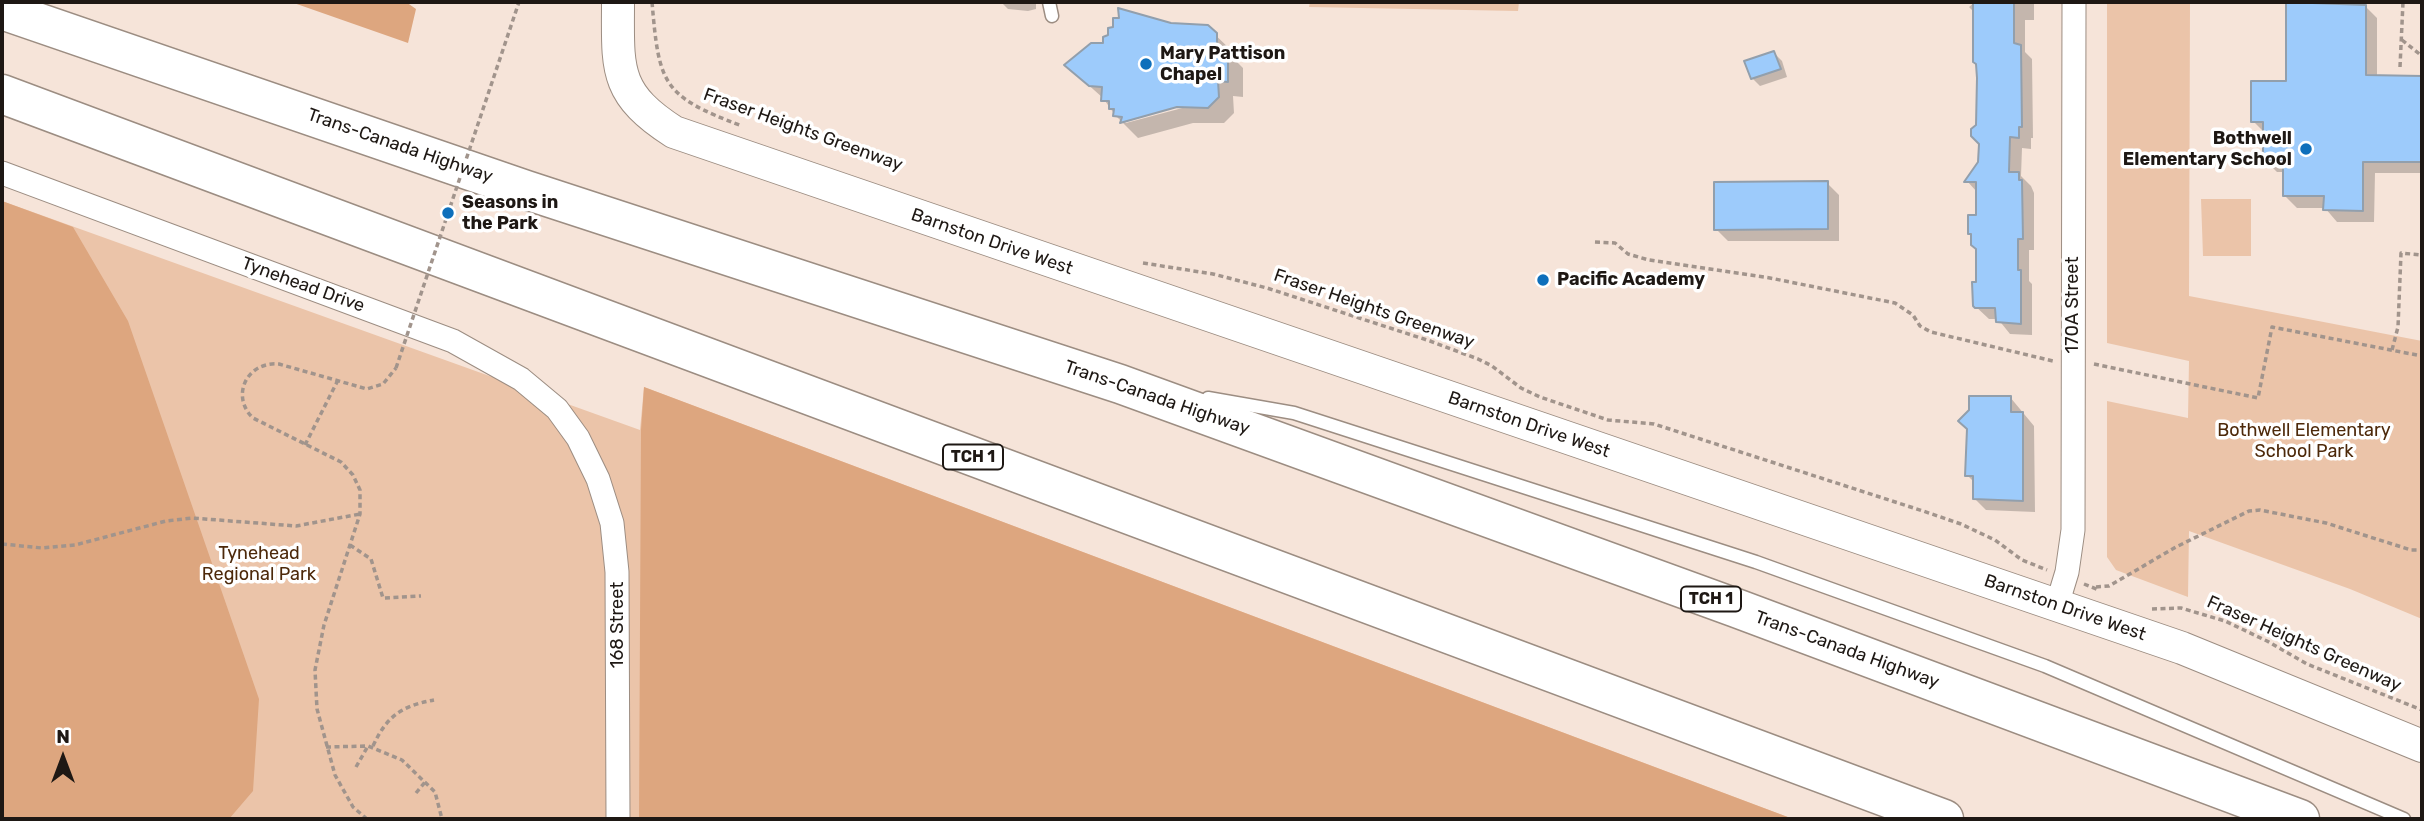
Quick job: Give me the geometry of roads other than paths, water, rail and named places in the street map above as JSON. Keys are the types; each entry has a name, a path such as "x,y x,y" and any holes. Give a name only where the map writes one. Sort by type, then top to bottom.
{"highway":[{"name":"Trans-Canada Highway","path":"2,10 526,190 1119,384 1736,608 2300,819"},
{"name":"TCH 1","path":"2,94 1944,819"}],"street":[{"name":"Barnston Drive West","path":"618,2 618,62 624,84 637,104 674,132 2182,648 2422,746"},
{"name":"170A Street","path":"2057,605 2067,572 2073,530 2074,2"},
{"name":"Tynehead Drive","path":"2,173 453,341 521,379 557,409 578,438"},
{"name":"168 Street","path":"578,438 598,479 612,523 617,572 618,819"}],"lane":[{"path":"1049,2 1052,16"},
{"path":"1119,384 1294,412 1756,562 2045,666 2404,819"}],"place":[{"name":"Mary Pattison Chapel","path":"1146,64"},
{"name":"Bothwell Elementary School","path":"2306,149"},
{"name":"Seasons in the Park","path":"448,213"},
{"name":"Pacific Academy","path":"1543,280"}],"park label":[{"name":"Bothwell Elementary School Park","path":"2304,441"},
{"name":"Tynehead Regional Park","path":"259,564"}]}
